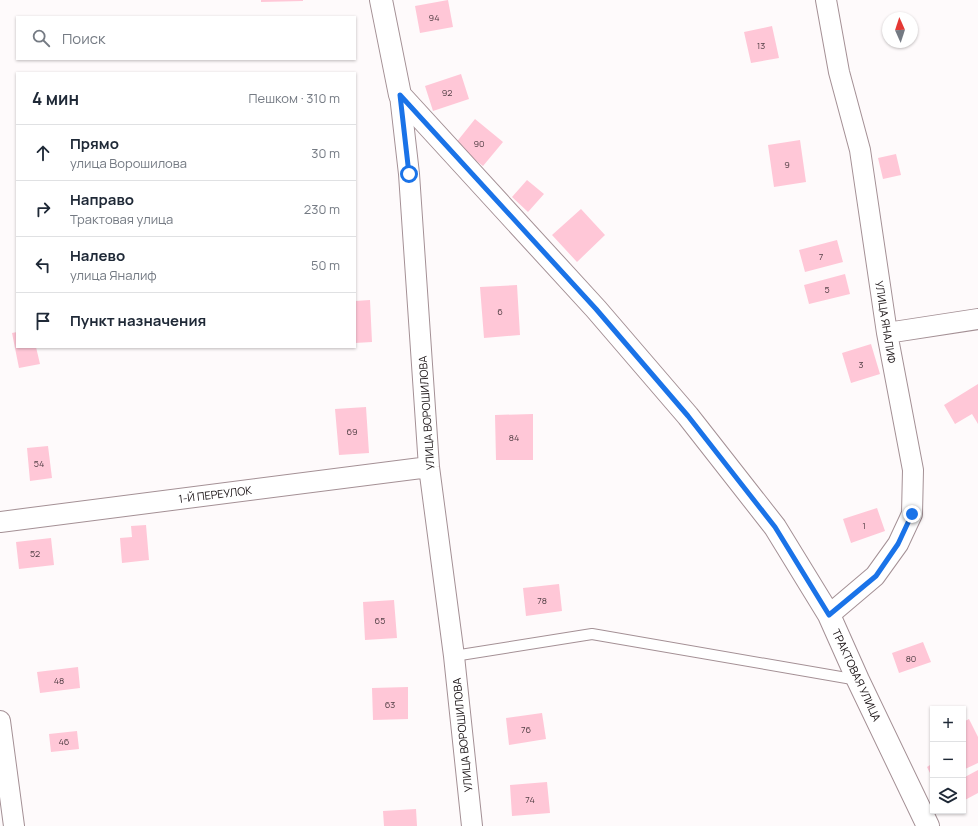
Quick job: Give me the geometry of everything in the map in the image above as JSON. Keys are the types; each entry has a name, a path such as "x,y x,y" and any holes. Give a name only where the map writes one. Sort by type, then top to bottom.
{"street":[{"name":"УЛИЦА ВОРОШИЛОВА","path":"382,0 400,95 409,174 429,467 454,656 472,826"},
{"name":"УЛИЦА ЯНАЛИФ","path":"826,0 839,72 860,150 887,333 913,470 912,514 898,544 876,576 829,615"},
{"name":"ТРАКТОВАЯ УЛИЦА","path":"400,95 596,309 688,416 775,527 829,615 858,680 928,826"},
{"path":"887,333 978,319"},
{"name":"1-Й ПЕРЕУЛОК","path":"0,522 429,467"},
{"path":"0,721 14,826"}],"lane":[{"path":"454,656 592,634 858,680"}],"building":[{"path":"261,0 303,0 303,1 261,2"},
{"path":"448,0 453,27 420,33 415,6"},
{"path":"772,26 779,58 751,63 744,32"},
{"path":"461,74 469,99 433,111 425,86"},
{"path":"475,119 503,142 483,166 455,144"},
{"path":"800,140 806,182 774,187 768,145"},
{"path":"896,154 901,175 883,179 878,158"},
{"path":"527,180 544,194 528,212 512,197"},
{"path":"581,209 605,235 577,262 552,235"},
{"path":"837,240 843,262 805,272 799,250"},
{"path":"845,274 850,294 809,304 804,285"},
{"path":"517,285 520,335 484,338 480,287"},
{"path":"370,300 372,342 356,343 356,301"},
{"path":"16,332 16,348 36,348 40,364 19,368 12,333"},
{"path":"871,344 880,374 851,383 842,353"},
{"path":"978,384 978,424 972,414 955,424 944,405"},
{"path":"366,407 369,453 339,455 335,409"},
{"path":"533,414 533,460 496,460 495,415"},
{"path":"48,446 52,478 30,481 27,448"},
{"path":"877,508 885,531 851,543 843,519"},
{"path":"146,525 149,560 122,563 120,538 132,537 131,526"},
{"path":"51,538 54,565 19,569 16,542"},
{"path":"559,584 562,611 526,616 523,588"},
{"path":"394,600 397,638 365,640 363,602"},
{"path":"923,642 931,662 899,673 892,653"},
{"path":"78,667 80,688 40,693 37,672"},
{"path":"408,687 408,719 373,720 372,688"},
{"path":"542,713 546,739 509,745 506,718"},
{"path":"969,719 978,737 978,763 966,769 966,742 966,720"},
{"path":"77,731 79,749 51,752 49,734"},
{"path":"930,765 930,773 927,767"},
{"path":"978,770 978,793 966,799 966,778 966,776"},
{"path":"547,782 550,813 512,816 510,785"},
{"path":"416,809 417,826 384,826 383,811"}],"route":[{"path":"409,174 400,95 596,309 688,416 775,527 829,615 876,576 898,544 912,514"}]}
